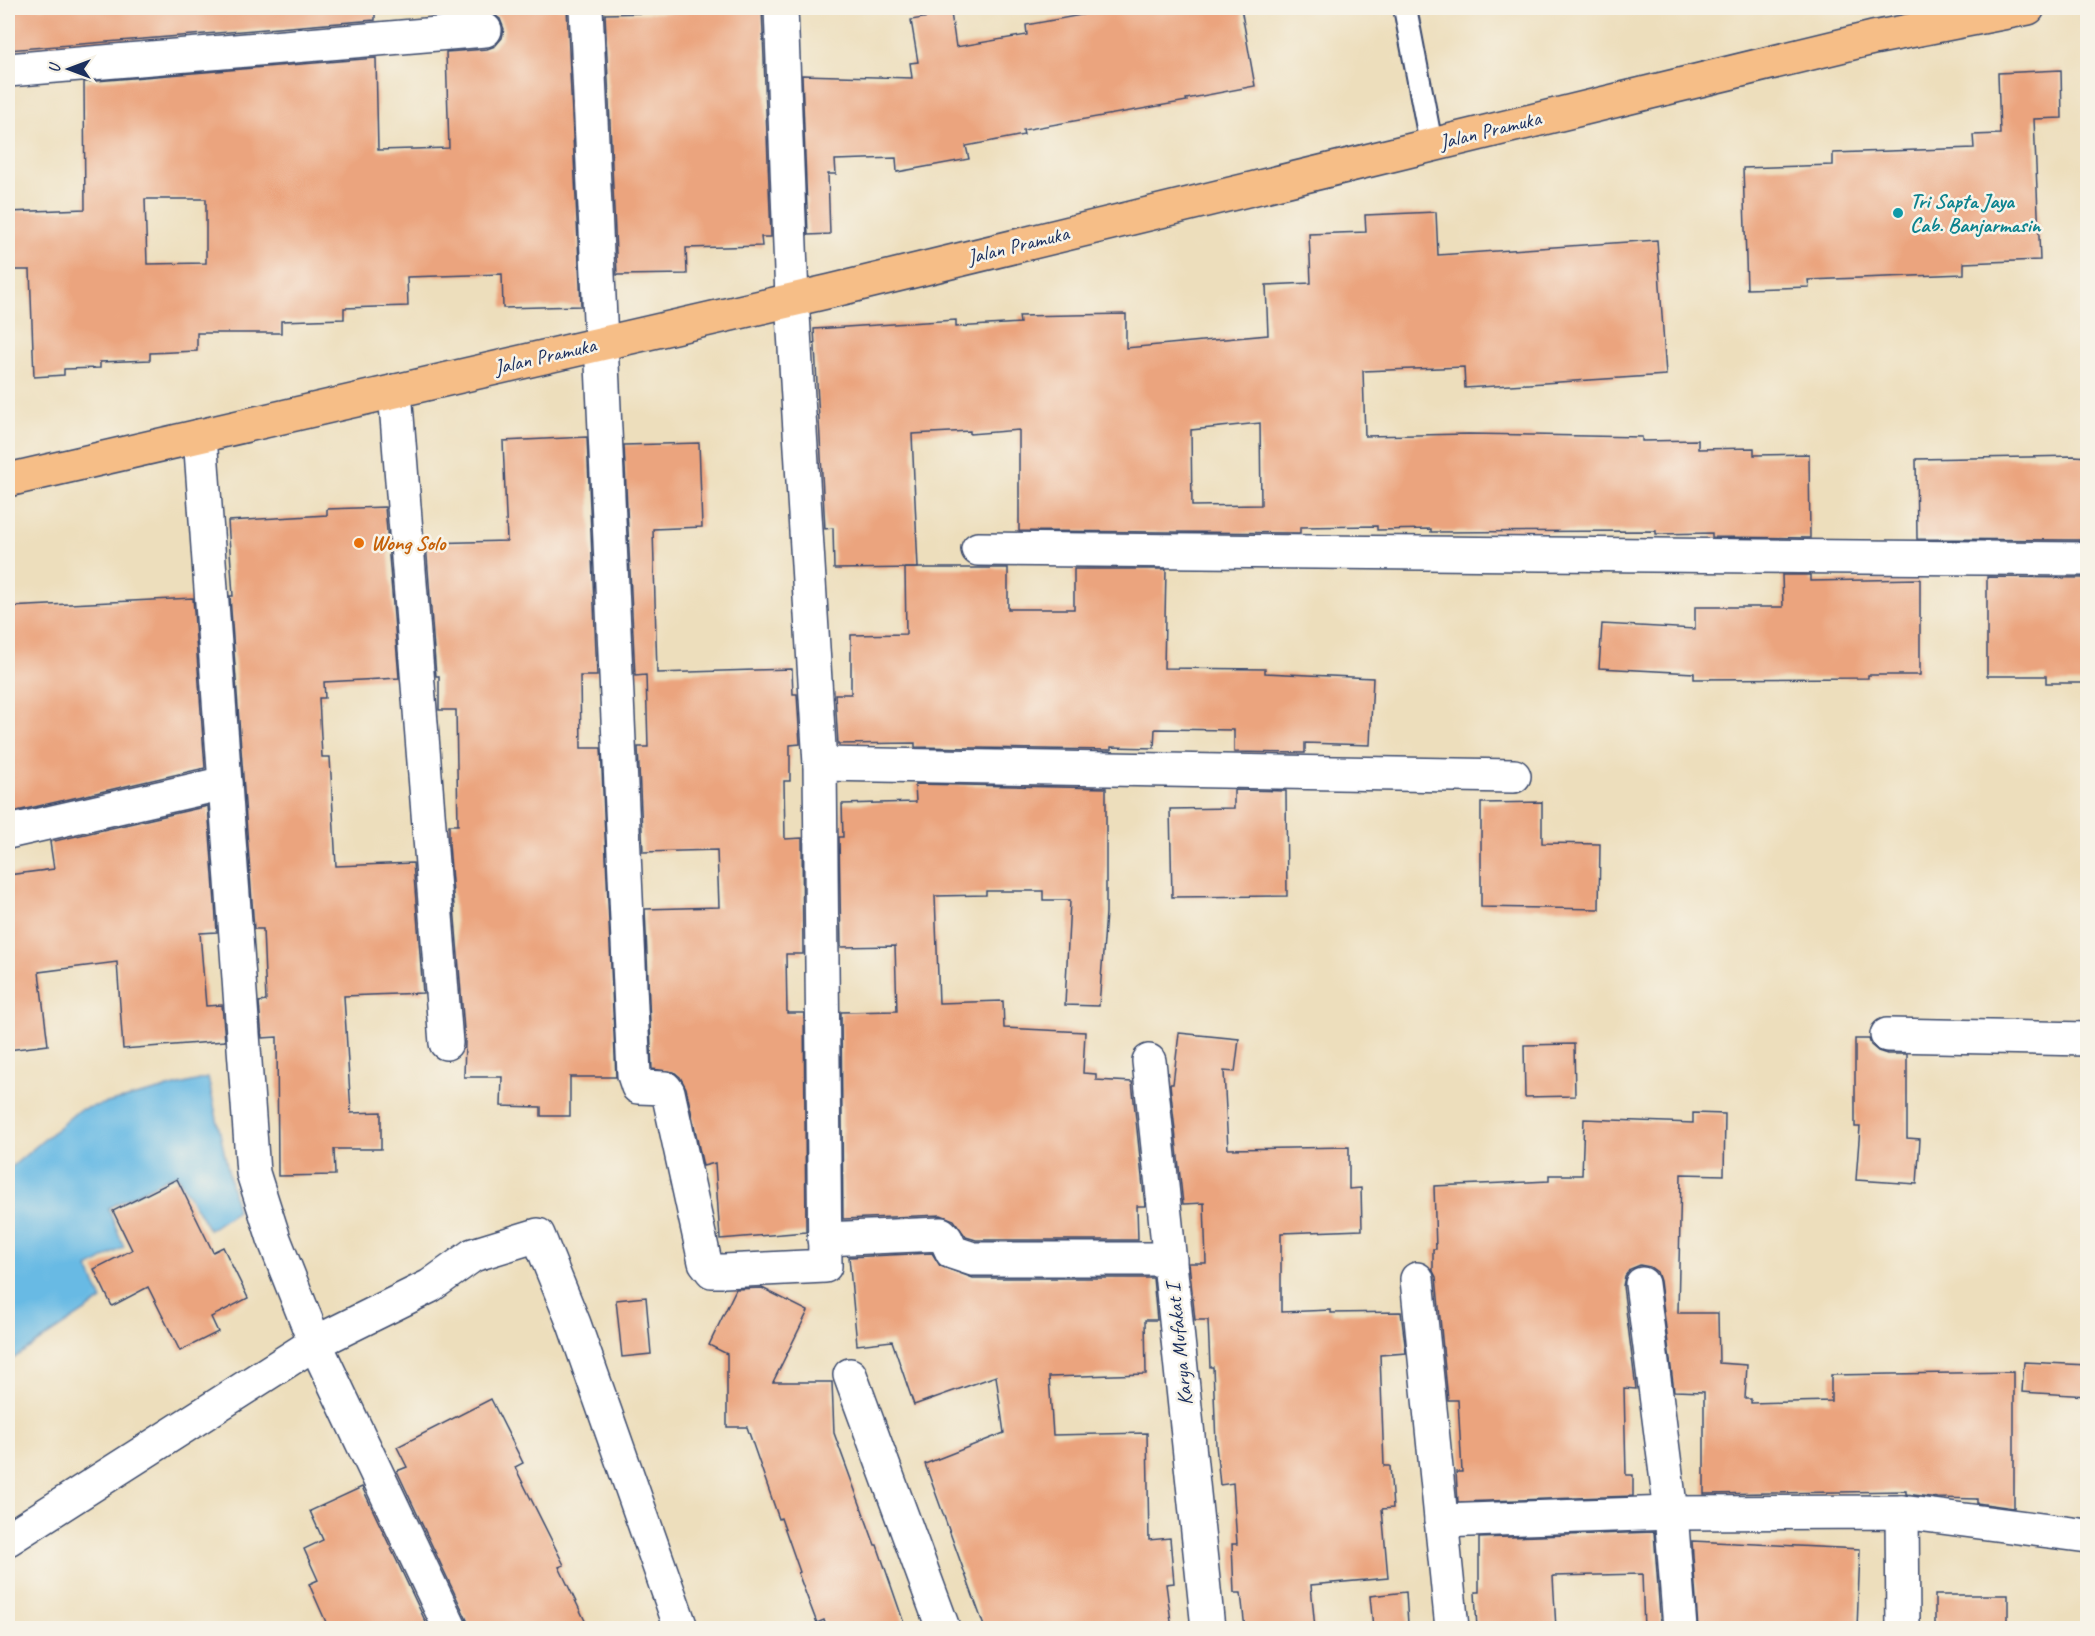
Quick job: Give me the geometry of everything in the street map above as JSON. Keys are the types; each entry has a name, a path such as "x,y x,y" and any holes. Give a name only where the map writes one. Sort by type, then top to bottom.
{"main road":[{"name":"Jalan Pramuka","path":"8,480 842,288 1874,38 2028,8"}],"street":[{"path":"586,8 634,1076 638,1087 665,1088 668,1092 705,1262 712,1271 825,1266 820,764 792,298 781,8"},
{"path":"8,69 485,30"},
{"path":"394,391 446,1044"},
{"path":"200,436 254,1173 270,1229 315,1343 450,1629"},
{"path":"978,549 2088,559"},
{"path":"820,764 1514,776"},
{"path":"8,832 225,783"},
{"path":"1887,1035 2088,1039"},
{"name":"Karya Mufakat I","path":"1149,1061 1208,1629"},
{"path":"824,1239 941,1234 952,1252 973,1259 1170,1259"},
{"path":"8,1539 315,1343 429,1286 473,1255 537,1235 574,1324 681,1629"},
{"path":"1417,1279 1452,1629"},
{"path":"1642,1284 1671,1513 1680,1629"},
{"path":"850,1375 943,1629"},
{"path":"1442,1521 1671,1513 1902,1512 2088,1536"},
{"path":"1902,1512 1903,1629"}],"lane":[{"path":"1405,8 1431,144"}],"water":[{"path":"208,1078 237,1211 209,1230 176,1174 108,1208 124,1247 88,1268 102,1300 8,1362 8,1170 79,1110"}],"building":[{"path":"8,8 375,8 375,20 8,50"},
{"path":"445,8 567,8 581,306 503,308 502,274 407,277 408,306 344,308 344,319 281,321 281,333 197,333 197,351 150,353 150,360 100,362 100,368 64,369 64,375 34,377 30,270 8,270 8,212 85,209 84,82 376,58 378,150 449,148 446,52 487,49 495,46 502,38 504,29 500,19 492,13 483,11 445,15","holes":["145,199 206,199 206,263 147,264"]},
{"path":"688,8 762,8 771,237 761,237 762,246 686,248 687,274 617,275 605,14 688,12"},
{"path":"1119,8 1241,8 1255,86 1186,99 1187,101 1023,130 1024,135 966,146 969,159 897,172 896,158 835,160 836,174 828,174 830,234 808,235 802,75 912,78 910,63 918,62 911,20 951,13 956,47 1027,35 1026,25"},
{"path":"2061,70 2062,118 2034,119 2040,260 1964,263 1964,274 1808,280 1809,287 1747,289 1743,168 1833,165 1833,153 1974,148 1973,135 2000,134 1998,73"},
{"path":"1436,212 1438,255 1657,240 1666,375 1465,388 1464,367 1363,371 1365,436 1468,434 1642,437 1642,441 1698,440 1698,449 1754,448 1754,455 1809,454 1810,538 1712,537 1712,533 1656,534 1656,531 1431,532 1431,529 1377,530 1377,526 1300,527 1300,533 1019,531 1019,430 970,434 970,431 912,434 918,568 834,569 833,528 825,529 814,329 956,320 956,327 1020,323 1019,316 1126,314 1126,348 1268,335 1266,285 1311,283 1309,234 1366,232 1365,215","holes":["1260,423 1261,505 1192,506 1191,430"]},
{"path":"587,437 597,676 580,676 581,748 601,748 616,1077 570,1077 570,1116 541,1116 541,1107 501,1106 502,1077 464,1077 465,1042 449,844 449,825 458,825 456,710 439,710 439,676 436,676 426,543 507,541 503,441"},
{"path":"699,443 702,527 653,529 657,673 792,669 793,694 797,694 800,744 790,745 790,781 784,781 785,839 802,838 803,954 786,954 787,1013 804,1013 806,1232 720,1239 715,1163 703,1166 686,1088 674,1072 652,1069 645,909 719,907 717,850 643,852 638,747 648,747 646,675 635,676 624,445"},
{"path":"2088,457 2088,540 1917,539 1916,459"},
{"path":"385,507 399,678 324,682 325,698 319,698 322,757 330,757 336,866 413,863 423,993 344,996 351,1113 381,1112 381,1149 334,1149 335,1175 278,1176 277,1037 262,1038 259,1002 266,1001 263,929 254,929 230,596 233,596 228,521 327,515 327,509"},
{"path":"905,568 1008,568 1008,609 1074,609 1074,569 1166,569 1164,668 1265,669 1265,673 1373,678 1370,745 1305,743 1305,753 1234,752 1234,730 1155,729 1154,748 1111,747 1111,750 915,747 915,743 838,744 835,694 851,694 851,635 906,634"},
{"path":"1782,575 1810,575 1810,581 1920,579 1920,675 1868,675 1868,678 1694,679 1694,673 1599,668 1602,624 1695,629 1695,607 1783,607"},
{"path":"1987,577 2088,578 2088,683 2046,683 2046,676 1987,676"},
{"path":"193,598 205,768 8,813 8,607"},
{"path":"915,784 1106,788 1106,913 1099,1006 1065,1005 1070,900 1043,900 1043,891 986,891 986,895 935,896 939,1003 1003,1001 1004,1028 1085,1032 1083,1073 1096,1074 1096,1080 1132,1082 1145,1206 1137,1206 1138,1240 976,1240 966,1237 954,1220 941,1215 843,1219 841,1012 897,1011 895,946 841,947 839,837 843,837 842,804 916,802"},
{"path":"1234,790 1286,791 1287,896 1172,897 1170,809 1234,808"},
{"path":"1542,802 1542,843 1600,844 1599,909 1481,907 1481,803"},
{"path":"208,806 217,932 200,933 206,1006 222,1005 225,1041 123,1049 117,962 39,972 48,1045 8,1050 8,875 54,869 50,842"},
{"path":"1179,1033 1239,1039 1235,1072 1224,1071 1228,1149 1349,1147 1349,1189 1361,1188 1362,1230 1281,1233 1281,1312 1331,1310 1331,1313 1401,1312 1406,1353 1380,1355 1384,1466 1390,1466 1393,1508 1382,1509 1388,1578 1311,1585 1315,1629 1245,1629 1241,1593 1234,1593 1232,1544 1237,1544 1233,1483 1220,1485 1208,1320 1195,1320 1189,1263 1206,1263 1204,1203 1183,1204 1170,1084 1173,1084"},
{"path":"1855,1039 1869,1039 1871,1045 1878,1051 1887,1054 1907,1054 1907,1138 1920,1139 1917,1184 1856,1180 1860,1127 1855,1127"},
{"path":"1574,1044 1575,1096 1525,1097 1524,1045"},
{"path":"1693,1113 1725,1114 1724,1175 1681,1174 1678,1313 1718,1313 1719,1363 1747,1365 1745,1399 1751,1399 1751,1403 1831,1401 1831,1375 2014,1372 2014,1508 1977,1503 1977,1499 1938,1498 1906,1494 1906,1491 1704,1494 1704,1392 1674,1391 1660,1281 1657,1272 1650,1267 1640,1265 1630,1269 1625,1276 1623,1286 1636,1389 1624,1388 1626,1475 1633,1475 1633,1496 1458,1502 1456,1472 1462,1472 1458,1400 1448,1400 1436,1277 1433,1271 1433,1249 1436,1249 1434,1186 1549,1181 1549,1175 1582,1175 1584,1119 1693,1123"},
{"path":"177,1179 213,1252 223,1247 248,1298 211,1317 218,1332 180,1351 148,1287 112,1306 94,1269 132,1250 113,1211"},
{"path":"932,1253 940,1266 973,1278 1153,1278 1157,1320 1145,1320 1146,1374 1049,1377 1053,1435 1147,1433 1149,1540 1170,1538 1174,1583 1166,1584 1172,1629 985,1629 925,1464 1004,1433 996,1376 914,1405 892,1341 857,1345 849,1257"},
{"path":"762,1288 808,1311 773,1382 832,1382 834,1433 906,1629 827,1629 824,1620 817,1623 747,1427 727,1427 727,1354 709,1345 736,1289"},
{"path":"646,1297 651,1354 622,1357 616,1300"},
{"path":"2024,1362 2088,1365 2088,1396 2022,1392"},
{"path":"491,1399 523,1463 515,1467 564,1565 559,1567 589,1629 469,1629 467,1620 397,1471 407,1467 397,1447"},
{"path":"362,1487 429,1629 329,1629 309,1584 318,1580 304,1549 323,1540 310,1511"},
{"path":"1654,1532 1661,1629 1644,1629 1642,1574 1553,1576 1556,1629 1477,1629 1475,1592 1479,1592 1479,1538"},
{"path":"1692,1541 1860,1549 1857,1629 1698,1629"},
{"path":"1406,1592 1408,1624 1373,1628 1370,1596"},
{"path":"1935,1595 2008,1595 2008,1629 1935,1629"}],"place":[{"name":"Tri Sapta Jaya Cab. Banjarmasin","path":"1898,213"},
{"name":"Wong Solo","path":"359,543"}]}
